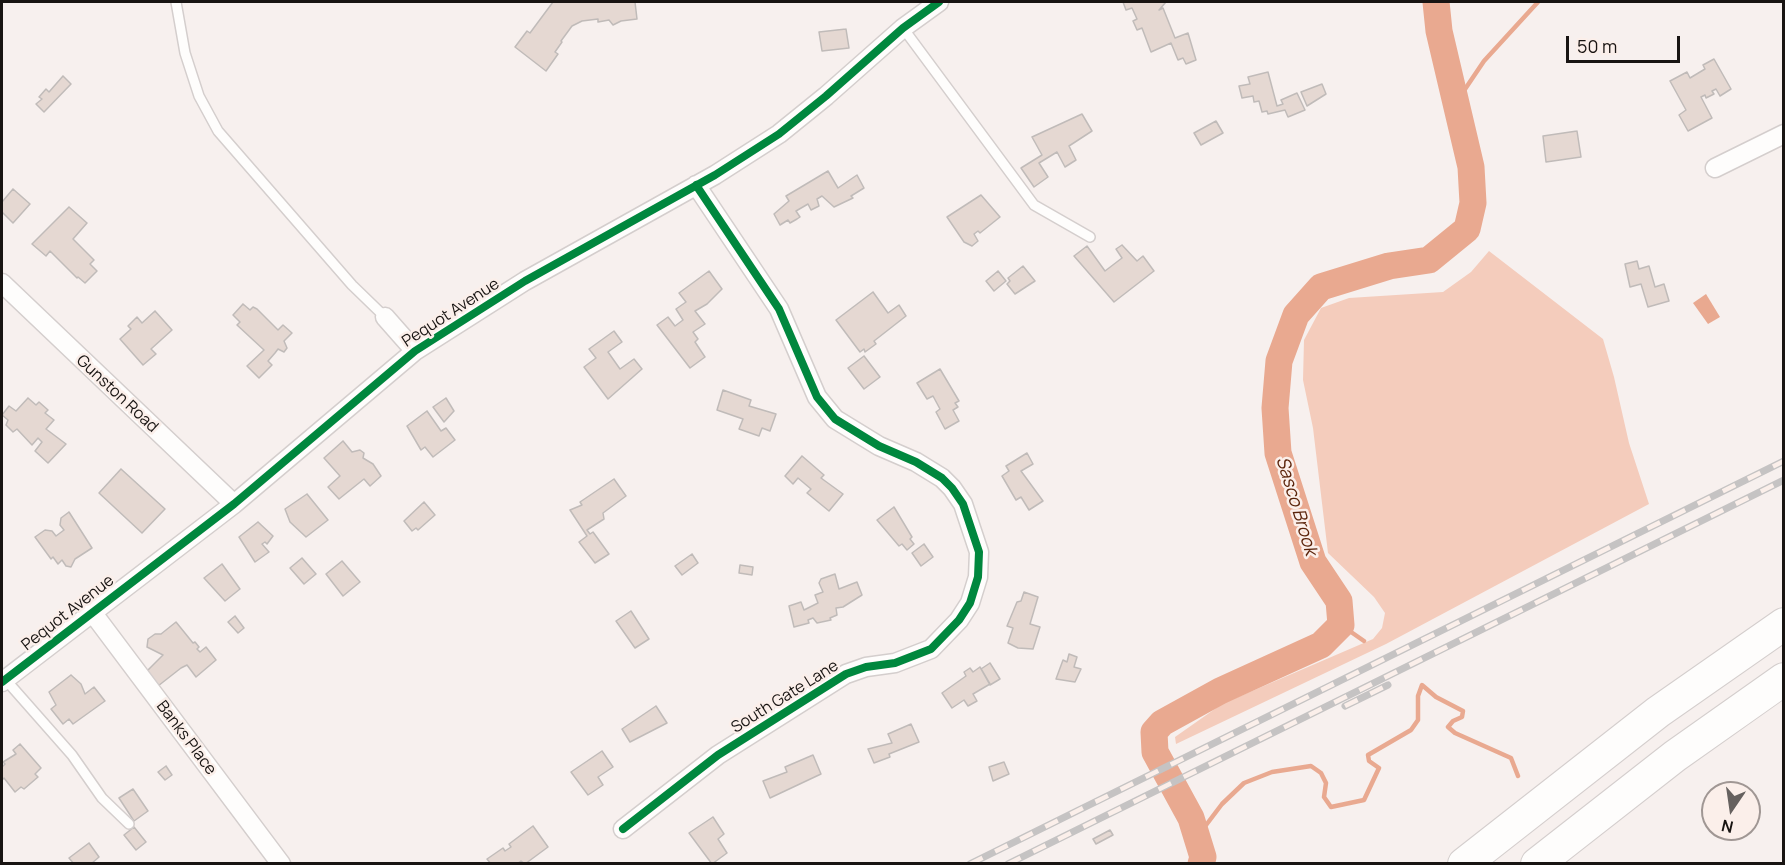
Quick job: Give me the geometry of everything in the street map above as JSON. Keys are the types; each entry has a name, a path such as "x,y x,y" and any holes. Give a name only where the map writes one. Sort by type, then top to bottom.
{"highway":[{"path":"1464,864 1658,712 1784,624"},
{"path":"1537,864 1676,756 1784,679"}],"street":[{"name":"Pequot Avenue","path":"3,681 234,504 415,351 525,281 696,185 778,134 826,96 903,28 939,2"},
{"path":"1715,168 1784,134"},
{"name":"South Gate Lane","path":"623,829 718,755 846,674 866,667 895,663 931,649 944,638 970,603 978,577 979,552 963,504 952,488 925,467 871,441 835,419 817,397 779,309 696,185"},
{"name":"Gunston Road","path":"2,283 234,504"},
{"path":"384,317 415,351"},
{"name":"Banks Place","path":"92,612 280,864"}],"lane":[{"path":"176,2 189,64 199,96 218,131 352,285 384,317"},
{"path":"903,28 1034,205 1090,237"},
{"path":"3,681 72,755 102,798 129,824"}],"shaded area":[{"path":"1489,251 1603,339 1629,443 1649,504 1386,644 1176,744 1175,737 1222,704 1373,639 1382,628 1385,613 1374,597 1328,553 1313,428 1303,380 1304,340 1321,308 1349,298 1443,292 1471,272"},
{"path":"1706,294 1720,317 1708,324 1693,303"}],"building":[{"path":"553,2 635,2 637,19 621,21 613,25 609,20 598,22 598,19 582,21 572,26 561,41 555,52 558,54 546,71 515,47 527,31 530,33"},
{"path":"1123,2 1166,2 1159,10 1163,8 1175,38 1188,33 1196,60 1186,64 1183,58 1178,60 1171,43 1151,52 1142,28 1137,30 1133,21 1137,19 1132,8 1126,10"},
{"path":"846,29 849,48 822,51 819,32"},
{"path":"1714,59 1731,89 1720,96 1716,89 1712,91 1714,94 1706,98 1705,95 1701,97 1712,118 1688,131 1679,115 1686,110 1670,81 1687,72 1690,78 1705,69 1703,65"},
{"path":"1268,72 1277,106 1283,104 1281,100 1297,93 1305,110 1288,117 1285,110 1268,114 1267,111 1262,112 1259,101 1254,102 1253,96 1242,98 1239,86 1250,84 1248,77"},
{"path":"63,76 71,84 44,112 36,104 42,99 39,97 46,89 49,92"},
{"path":"1322,84 1326,94 1307,106 1301,92"},
{"path":"1082,114 1092,131 1069,146 1076,160 1065,167 1057,152 1039,163 1048,177 1034,187 1021,168 1042,155 1032,137"},
{"path":"1216,121 1223,133 1201,145 1194,133"},
{"path":"1577,131 1581,157 1546,162 1543,136"},
{"path":"828,171 838,188 857,175 864,188 851,196 853,198 834,207 822,196 817,199 819,206 811,210 808,204 796,211 800,217 790,223 788,220 780,225 774,214 789,201 786,196"},
{"path":"13,189 30,204 13,223 2,212 2,202"},
{"path":"981,195 1000,217 980,233 978,231 974,234 978,241 972,246 964,242 947,217"},
{"path":"69,207 87,223 73,239 94,260 90,264 97,271 85,283 50,251 46,256 32,244"},
{"path":"1122,245 1137,261 1143,256 1154,271 1114,302 1074,256 1087,246 1105,271 1122,258 1116,249"},
{"path":"1637,261 1639,269 1649,266 1655,287 1664,284 1669,301 1648,307 1641,284 1630,287 1625,264"},
{"path":"1023,266 1035,281 1015,294 1007,284 1010,281 1008,278"},
{"path":"709,271 722,289 707,304 695,311 705,324 693,332 698,339 695,342 705,357 690,368 657,325 668,317 675,326 683,320 676,309 686,302 679,293"},
{"path":"998,271 1006,281 994,291 986,281"},
{"path":"873,292 888,313 899,305 906,316 874,341 876,344 865,352 864,349 860,352 836,320"},
{"path":"243,304 250,310 253,307 257,309 278,330 283,325 292,333 284,341 287,348 284,352 278,349 268,361 272,365 259,378 247,366 264,350 237,325 240,322 233,315"},
{"path":"155,311 172,330 151,349 156,354 143,365 120,339 131,329 128,326 137,317 142,323"},
{"path":"614,331 622,342 608,352 620,369 634,359 642,369 608,399 584,367 596,358 589,349"},
{"path":"864,356 880,377 864,389 848,368"},
{"path":"940,369 959,401 955,403 958,407 953,410 959,421 945,429 936,412 940,409 933,396 927,399 917,383"},
{"path":"723,390 751,400 749,406 776,414 770,431 762,428 759,436 739,429 743,419 717,410"},
{"path":"28,398 36,405 39,402 48,410 45,413 54,420 46,429 66,444 48,463 35,451 42,442 38,438 32,445 17,429 13,432 6,425 8,420 2,415 9,406 16,411"},
{"path":"446,398 454,411 444,422 433,407"},
{"path":"427,411 441,431 446,428 455,440 433,457 425,447 421,450 407,426"},
{"path":"343,441 352,452 360,450 364,453 363,458 373,464 381,476 370,486 364,479 339,499 328,487 340,476 324,458"},
{"path":"1027,453 1033,464 1021,471 1043,501 1029,510 1021,497 1016,500 1002,476 1009,471 1006,466"},
{"path":"802,456 824,475 821,478 843,494 829,511 807,493 811,489 798,478 793,484 785,476"},
{"path":"121,469 165,509 142,533 99,493"},
{"path":"614,479 626,496 603,513 604,519 587,530 590,534 593,532 609,554 595,563 579,542 587,536 570,510 582,505 580,502"},
{"path":"307,494 328,520 306,537 290,522 285,509"},
{"path":"424,502 435,515 418,530 416,528 412,531 404,521"},
{"path":"894,507 912,537 910,539 914,544 907,550 902,544 899,546 877,520"},
{"path":"69,512 92,548 75,559 71,567 66,566 62,560 58,564 53,557 51,559 35,537 45,530 52,531 56,536 64,530 60,525 61,518"},
{"path":"258,522 273,536 267,544 265,542 262,544 269,552 255,562 239,537"},
{"path":"924,544 933,557 921,566 912,553"},
{"path":"692,554 698,563 682,575 675,566"},
{"path":"302,558 316,574 304,584 290,568"},
{"path":"342,561 360,582 343,596 326,574"},
{"path":"222,564 240,589 225,601 204,578"},
{"path":"740,565 753,567 752,575 739,573"},
{"path":"835,574 839,589 857,582 862,595 843,607 836,608 837,615 830,618 831,620 817,623 813,618 808,620 809,623 794,627 789,606 801,602 804,610 818,603 815,595 823,592 819,583 821,579"},
{"path":"1024,592 1038,597 1030,624 1040,627 1033,649 1018,648 1008,643 1013,628 1007,626"},
{"path":"631,611 649,639 635,648 616,621"},
{"path":"235,616 244,628 238,633 228,622"},
{"path":"176,622 199,647 197,649 200,652 206,647 216,660 196,677 187,665 158,686 147,671 163,655 147,647 148,639 155,634 161,634"},
{"path":"1069,654 1077,657 1074,667 1081,669 1075,682 1056,679 1063,660 1067,662"},
{"path":"990,663 1000,679 990,685 981,669"},
{"path":"980,667 990,684 973,694 977,701 968,706 964,700 952,708 942,693 966,676 964,672 970,668 973,672"},
{"path":"71,675 81,684 85,694 94,687 105,701 73,724 69,719 63,724 51,709 56,705 49,692"},
{"path":"656,706 667,723 630,742 622,729"},
{"path":"911,724 919,742 889,754 890,757 874,763 868,749 892,743 888,734"},
{"path":"20,744 41,768 35,774 38,777 24,789 21,787 15,792 4,778 2,780 2,767 5,764 3,762 16,754 13,750"},
{"path":"602,751 613,767 598,777 603,785 588,795 571,772"},
{"path":"813,755 821,774 770,798 763,781 787,772 785,767"},
{"path":"1004,762 1009,774 993,781 989,767"},
{"path":"166,766 172,775 165,780 158,772"},
{"path":"133,789 148,811 134,821 119,798"},
{"path":"713,817 724,834 718,839 727,853 712,864 689,833"},
{"path":"533,826 548,847 525,864 521,861 517,864 491,864 487,859 503,848 505,851 511,847 509,844"},
{"path":"134,827 146,842 136,850 124,835"},
{"path":"1110,830 1113,835 1096,844 1093,839"},
{"path":"89,843 99,857 91,864 74,864 69,858"}],"waterway":[{"name":"Sasco Brook","path":"1201,864 1203,857 1191,818 1155,752 1154,732 1162,723 1220,691 1321,645 1341,625 1339,601 1313,562 1278,453 1275,408 1279,361 1296,315 1321,287 1389,266 1429,260 1467,229 1473,203 1471,167 1439,31 1436,2"},
{"name":"Sasco Brook","path":"1457,101 1484,61 1538,2"},
{"path":"1341,625 1364,641"},
{"path":"1197,837 1222,804 1244,783 1272,772 1311,766 1321,773 1326,783 1324,797 1331,807 1364,800 1379,768 1369,761 1368,755 1411,730 1418,720 1418,696 1422,685 1436,697 1463,711 1462,717 1453,721 1448,727 1455,733 1511,758 1518,776"}],"railway":[{"path":"970,864 1784,461"},
{"path":"1008,864 1784,480"},
{"path":"1345,706 1388,685"}],"cycle path":[{"path":"2,682 234,504 415,351 525,281 715,175 779,134 903,28 939,2"},
{"path":"623,829 718,755 846,674 866,667 895,663 931,649 959,620 970,603 978,577 979,552 963,504 952,488 942,478 916,462 879,446 835,419 817,397 779,309 696,185"}]}
